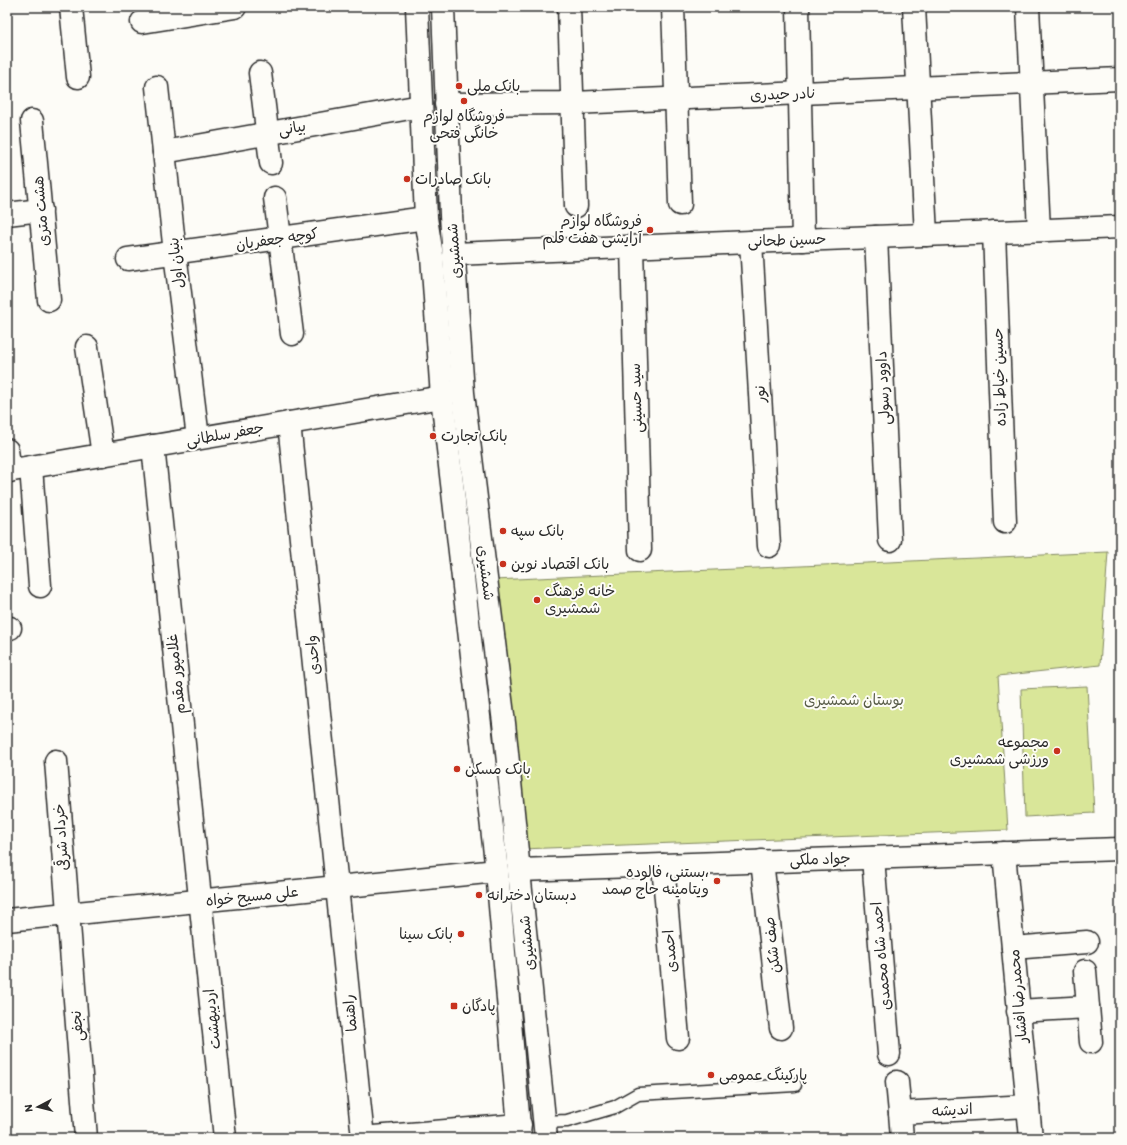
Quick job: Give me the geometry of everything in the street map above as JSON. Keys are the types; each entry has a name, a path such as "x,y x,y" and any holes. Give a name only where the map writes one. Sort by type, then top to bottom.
{"street":[{"path":"71,7 78,77"},
{"path":"142,22 235,7"},
{"name":"شمشیری","path":"417,7 426,218 432,256 442,397 497,871 520,1131"},
{"name":"شمشیری","path":"443,7 451,215 464,393 503,715 546,1130"},
{"path":"569,7 576,206"},
{"path":"673,7 680,204"},
{"path":"798,7 803,240"},
{"path":"914,7 926,235"},
{"path":"1028,7 1039,230"},
{"path":"260,73 271,163"},
{"name":"نادر حیدری","path":"446,104 573,103 1120,79"},
{"name":"بنیان اول","path":"157,87 175,253 198,438"},
{"name":"بیانی","path":"164,152 267,132 421,106 446,104"},
{"name":"هشت متری","path":"32,121 49,300"},
{"path":"275,198 279,240 292,334"},
{"path":"7,214 41,210"},
{"name":"کوچه جعفریان","path":"128,259 279,240 451,215"},
{"name":"حسین طحانی","path":"432,256 1120,227"},
{"name":"حسین خیاط زاده","path":"994,232 1005,522"},
{"name":"داوود رسولی","path":"876,237 890,540"},
{"name":"نور","path":"751,242 769,546"},
{"name":"سید حسینی","path":"632,247 640,550"},
{"path":"87,347 103,454"},
{"name":"جعفر سلطانی","path":"8,464 31,467 464,393"},
{"name":"واحدی","path":"289,423 336,887"},
{"name":"غلامپور مقدم","path":"152,446 200,901"},
{"path":"31,467 40,586"},
{"name":"خرداد شرقی","path":"56,761 67,914"},
{"name":"جواد ملکی","path":"497,871 1120,849"},
{"name":"محمدرضا افشار","path":"1004,853 1031,1138"},
{"name":"احمد شاه محمدی","path":"873,858 889,1054"},
{"name":"صف شکن","path":"762,861 781,1028"},
{"name":"احمدی","path":"663,865 678,1038"},
{"name":"علی مسیح خواه","path":"7,920 497,871"},
{"name":"راهنما","path":"336,887 363,1138"},
{"name":"اردیبهشت","path":"200,901 224,1138"},
{"name":"نجفی","path":"67,914 86,1138"},
{"path":"1013,948 1087,942"},
{"path":"1084,971 1091,1042"},
{"path":"1018,1011 1088,1007"},
{"path":"897,1082 902,1138"},
{"name":"اندیشه","path":"900,1114 1028,1106"},
{"path":"363,1138 546,1130"}],"lane":[{"path":"546,1130 567,1121 615,1107 638,1094 795,1085"}],"green space":[{"name":"بوستان شمشیری","path":"1108,552 1100,665 998,676 1008,830 522,849 494,580"},
{"name":"مجموعه ورزشی شمشیری","path":"1087,686 1094,813 1025,817 1021,689"}],"place":[{"name":"بانک ملی","path":"459,86"},
{"name":"فروشگاه لوازم خانگی فتحی","path":"464,101"},
{"name":"بانک صادرات","path":"407,179"},
{"name":"فروشگاه لوازم آرایشی هفت قلم","path":"650,230"},
{"name":"بانک تجارت","path":"433,436"},
{"name":"بانک سپه","path":"503,531"},
{"name":"بانک اقتصاد نوین","path":"503,564"},
{"name":"خانه فرهنگ شمشیری","path":"537,600"},
{"name":"مجموعه ورزشی شمشیری","path":"1057,751"},
{"name":"بانک مسکن","path":"457,769"},
{"name":"بستنی، فالوده، ویتامینه حاج صمد","path":"717,881"},
{"name":"دبستان دخترانه","path":"479,895"},
{"name":"بانک سینا","path":"461,934"},
{"name":"پادگان","path":"454,1006"},
{"name":"پارکینگ عمومی","path":"711,1075"}]}
